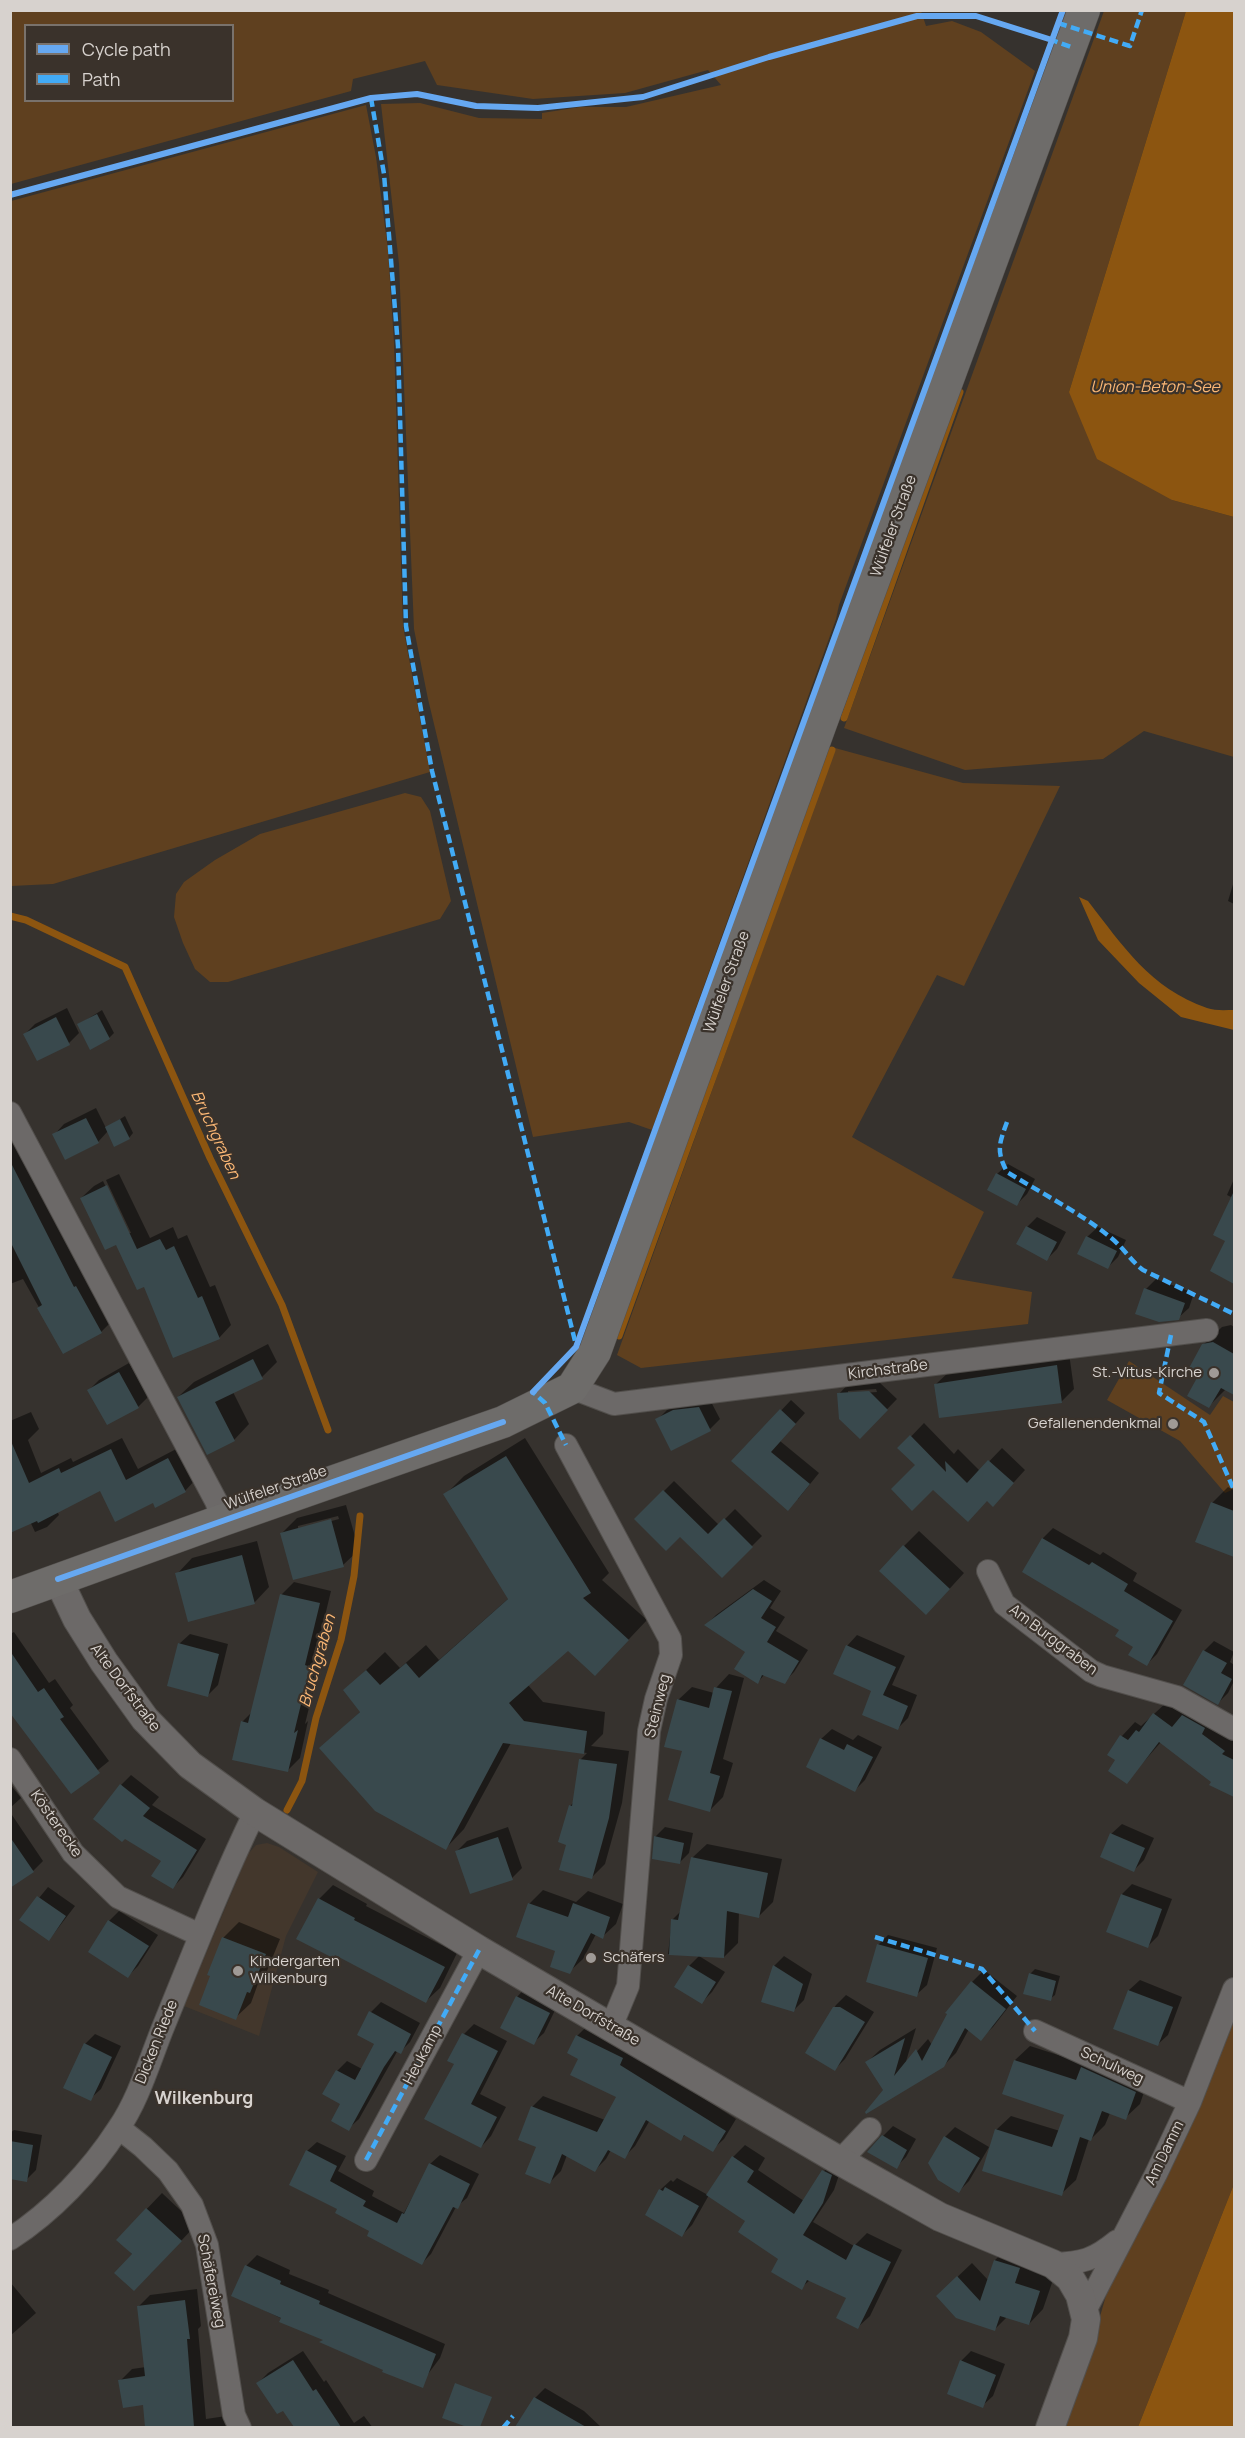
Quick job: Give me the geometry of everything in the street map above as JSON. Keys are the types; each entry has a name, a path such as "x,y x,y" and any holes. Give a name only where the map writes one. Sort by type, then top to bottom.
{"main road":[{"name":"Wülfeler Straße","path":"10,1597 503,1422 572,1388 595,1352 820,726 1083,10"}],"street":[{"path":"10,1113 216,1501 223,1520"},
{"name":"Kirchstraße","path":"572,1388 614,1404 1207,1330"},
{"name":"Steinweg","path":"566,1445 670,1639 671,1654 656,1699 649,1731 628,1986 611,2027"},
{"name":"Am Burggraben","path":"988,1571 1004,1604 1091,1671 1177,1697 1234,1729"},
{"name":"Alte Dorfstraße","path":"58,1579 77,1619 98,1654 145,1719 190,1765 255,1812 479,1950 840,2161 940,2217 1053,2264 1070,2278 1080,2295 1085,2311 1083,2338 1050,2427"},
{"name":"Kösterecke","path":"10,1759 72,1853 118,1897 201,1935"},
{"name":"Dicken Riede","path":"10,2239 26,2229 79,2180 119,2128 135,2097 201,1935 255,1812"},
{"name":"Heukamp","path":"366,2160 479,1950"},
{"name":"Am Damm","path":"1085,2311 1156,2174 1190,2102 1234,1989"},
{"name":"Schulweg","path":"1035,2031 1190,2102"},
{"name":"Schäfereiweg","path":"119,2128 168,2171 192,2205 207,2245 234,2415 240,2427"},
{"path":"840,2161 870,2129"},
{"path":"1053,2264 1077,2264 1098,2256 1123,2236"}],"shaded area":[{"path":"11,10 921,11 926,26 952,21 981,32 1035,71 839,605 836,619 652,1130 629,1122 533,1137 428,699 414,629 399,264 381,104 420,103 479,118 542,119 542,113 580,107 626,107 721,85 708,70 625,93 533,99 437,85 425,61 353,79 351,91 11,184"},
{"path":"1104,11 1186,11 1069,392 1172,500 1234,517 1234,757 1144,731 1103,759 965,770 844,728"},
{"path":"366,105 376,157 388,250 394,343 403,626 430,772 53,884 11,886 11,201"},
{"path":"835,748 963,783 1060,786 964,986 937,975 852,1137 984,1212 952,1278 1032,1292 1028,1324 641,1368 617,1355"},
{"path":"405,793 421,797 430,811 451,901 440,919 228,982 210,982 195,969 174,917 176,894 184,882 215,860 260,834"},
{"path":"1129,1361 1210,1415 1223,1396 1234,1402 1234,1489 1225,1493 1180,1441 1107,1400"},
{"name":"Kindergarten Wilkenburg","path":"267,1843 279,1847 318,1872 286,1936 259,2036 184,2006 248,1854 256,1845"},
{"path":"1234,2014 1234,2184 1138,2427 1063,2428 1107,2292"}],"water":[{"name":"Union-Beton-See","path":"1186,11 1234,11 1234,517 1172,500 1097,459 1069,392"},
{"path":"1079,897 1088,901 1139,964 1169,989 1207,1008 1234,1010 1234,1030 1181,1017 1139,983 1098,940"},
{"path":"1234,2184 1234,2427 1138,2427"}],"building":[{"path":"97,1014 110,1039 90,1050 77,1024"},
{"path":"56,1017 70,1045 37,1061 23,1034"},
{"path":"86,1118 99,1143 65,1160 52,1134"},
{"path":"120,1119 130,1139 114,1147 105,1127"},
{"path":"10,1161 74,1287 76,1286 102,1333 63,1354 37,1308 42,1305 10,1241"},
{"path":"996,1173 1026,1189 1017,1206 987,1190"},
{"path":"107,1185 137,1249 160,1239 166,1250 174,1246 198,1298 202,1296 220,1339 173,1358 144,1287 137,1290 116,1245 105,1250 80,1198"},
{"path":"1234,1191 1234,1284 1210,1271 1225,1241 1213,1235"},
{"path":"1026,1226 1057,1242 1047,1261 1016,1244"},
{"path":"1086,1236 1117,1251 1108,1269 1077,1254"},
{"path":"1144,1288 1185,1303 1179,1320 1159,1322 1135,1314"},
{"name":"St.-Vitus-Kirche","path":"1213,1342 1234,1354 1234,1395 1221,1388 1209,1408 1187,1396 1198,1376 1188,1370 1202,1344"},
{"path":"253,1359 263,1379 215,1402 235,1441 207,1455 177,1397"},
{"path":"1057,1365 1062,1403 939,1418 934,1384"},
{"path":"119,1372 139,1408 107,1425 87,1390"},
{"path":"869,1391 888,1410 860,1439 839,1419 837,1393"},
{"path":"699,1407 711,1431 671,1451 655,1419 673,1410"},
{"path":"780,1409 796,1424 771,1452 810,1484 788,1511 731,1461"},
{"path":"910,1435 946,1472 945,1461 967,1483 988,1460 1014,1483 993,1507 987,1501 968,1522 933,1490 912,1511 891,1489 915,1465 897,1448"},
{"path":"10,1439 29,1483 59,1468 61,1473 111,1449 126,1480 168,1458 186,1492 155,1508 153,1503 115,1522 100,1491 38,1523 37,1521 10,1533"},
{"path":"506,1456 591,1593 583,1598 629,1640 595,1676 568,1651 509,1703 524,1721 587,1731 584,1754 503,1743 446,1850 375,1811 319,1748 360,1712 343,1690 366,1670 380,1685 406,1663 419,1678 508,1599 443,1494"},
{"path":"663,1490 708,1534 724,1518 753,1547 722,1578 680,1537 666,1551 634,1519"},
{"path":"1211,1502 1234,1511 1234,1557 1195,1542"},
{"path":"331,1519 344,1567 293,1580 280,1533"},
{"path":"1042,1538 1089,1565 1092,1562 1128,1584 1124,1591 1173,1621 1147,1666 1128,1655 1133,1647 1115,1636 1119,1630 1022,1572"},
{"path":"903,1545 950,1589 926,1615 879,1571"},
{"path":"242,1555 255,1604 188,1622 175,1573"},
{"path":"753,1589 772,1601 761,1618 776,1627 767,1642 799,1661 785,1684 762,1675 758,1684 734,1669 745,1652 704,1625"},
{"path":"280,1594 320,1603 305,1665 310,1667 294,1733 298,1730 288,1772 232,1760 241,1721 248,1723"},
{"path":"178,1643 219,1654 208,1697 167,1686"},
{"path":"846,1645 896,1667 883,1695 908,1706 898,1730 862,1715 871,1691 833,1674"},
{"path":"1203,1650 1227,1663 1221,1673 1232,1679 1218,1705 1183,1685"},
{"path":"10,1651 38,1692 44,1688 64,1717 60,1719 100,1773 71,1794 10,1713"},
{"path":"714,1687 732,1691 710,1773 720,1776 710,1812 668,1800 682,1751 664,1747 677,1699 709,1708"},
{"path":"1153,1713 1172,1727 1182,1715 1205,1728 1202,1734 1225,1751 1222,1754 1234,1760 1234,1797 1209,1785 1211,1782 1159,1742 1127,1784 1108,1771 1115,1760 1107,1755 1120,1735 1128,1740 1136,1730 1139,1732"},
{"path":"820,1738 844,1750 847,1744 873,1757 855,1792 806,1767"},
{"path":"579,1759 617,1764 609,1818 592,1879 559,1870 566,1845 558,1842 569,1805 572,1806"},
{"path":"120,1784 150,1808 143,1816 197,1850 173,1889 151,1876 161,1861 125,1839 122,1842 93,1819"},
{"path":"1110,1833 1145,1848 1134,1872 1100,1857"},
{"path":"654,1836 684,1843 680,1864 652,1859"},
{"path":"10,1837 34,1872 10,1888"},
{"path":"498,1837 513,1880 470,1894 455,1851"},
{"path":"691,1857 768,1873 759,1918 727,1911 724,1958 669,1955 671,1919 678,1920"},
{"path":"1121,1894 1162,1909 1148,1948 1106,1932"},
{"path":"37,1896 66,1916 49,1941 19,1920"},
{"path":"318,1898 355,1918 354,1920 445,1967 426,2003 335,1955 333,1958 296,1939"},
{"path":"528,1903 568,1917 573,1903 610,1917 603,1939 591,1933 570,1974 550,1967 555,1951 516,1937"},
{"path":"108,1920 149,1946 128,1978 88,1952"},
{"path":"222,1937 266,1954 236,2020 199,2005 210,1976 207,1975"},
{"path":"877,1944 928,1958 917,1997 866,1982"},
{"path":"688,1965 716,1982 702,2004 674,1987"},
{"path":"773,1965 803,1984 794,2012 761,2002"},
{"path":"1029,1973 1056,1981 1051,2001 1023,1994"},
{"path":"971,1981 1006,2009 981,2041 965,2028 944,2067 866,2114 865,2112 883,2090 865,2062 905,2038 894,2076 916,2049 922,2061 947,2014 945,2013"},
{"path":"1128,1990 1173,2007 1158,2046 1113,2029"},
{"path":"516,1996 550,2013 534,2045 500,2028"},
{"path":"833,2007 840,2007 865,2022 835,2071 805,2053"},
{"path":"369,2011 411,2034 401,2054 395,2051 384,2067 349,2131 331,2121 340,2104 322,2094 336,2070 355,2080 374,2044 357,2035"},
{"path":"462,2033 498,2051 471,2104 497,2117 481,2148 424,2119 454,2064 447,2061"},
{"path":"576,2035 623,2058 620,2065 726,2131 713,2152 684,2135 681,2141 646,2120 625,2159 608,2150 595,2172 562,2154 550,2184 525,2174 536,2147 518,2140 531,2106 597,2132 616,2097 570,2075 578,2059 567,2053"},
{"path":"84,2043 112,2057 91,2101 63,2088"},
{"path":"1014,2060 1076,2080 1081,2067 1136,2092 1126,2120 1102,2111 1091,2141 1080,2137 1062,2196 982,2171 995,2129 1052,2147 1064,2115 1002,2094"},
{"path":"882,2135 907,2150 897,2169 867,2152"},
{"path":"944,2136 980,2158 959,2193 938,2180 928,2163"},
{"path":"10,2141 33,2145 27,2182 10,2179"},
{"path":"306,2150 337,2166 330,2181 366,2201 363,2206 397,2223 402,2213 404,2214 429,2163 470,2184 458,2209 453,2207 422,2265 367,2236 369,2231 335,2213 337,2209 289,2185"},
{"path":"732,2156 754,2171 747,2182 794,2214 822,2170 832,2175 823,2203 803,2235 846,2260 854,2244 891,2262 858,2329 836,2318 846,2298 807,2280 802,2290 771,2272 778,2259 738,2232 745,2221 706,2195"},
{"path":"665,2187 699,2206 682,2237 645,2215 659,2189 663,2191"},
{"path":"146,2208 182,2241 134,2291 114,2273 132,2254 116,2240"},
{"path":"994,2260 1020,2268 1015,2283 1040,2291 1029,2325 1000,2316 995,2331 956,2318 936,2296 957,2276 980,2301"},
{"path":"245,2265 281,2281 280,2284 320,2301 319,2304 436,2354 423,2388 382,2372 383,2370 319,2342 323,2340 279,2322 281,2318 231,2296"},
{"path":"185,2300 190,2339 187,2339 194,2427 145,2427 143,2405 123,2408 118,2380 145,2376 137,2306"},
{"path":"293,2360 313,2391 316,2389 341,2427 294,2427 283,2411 277,2414 256,2383"},
{"path":"960,2360 996,2375 983,2408 947,2394"},
{"path":"455,2383 492,2397 480,2427 467,2427 442,2418"},
{"path":"534,2397 586,2427 515,2427"}],"waterway":[{"path":"844,718 960,392"},
{"path":"619,1336 832,750"},
{"name":"Bruchgraben","path":"10,916 26,920 125,967 210,1158 282,1305 328,1430"},
{"name":"Bruchgraben","path":"287,1810 302,1781 316,1718 341,1640 354,1576 360,1516"}],"marked path":[{"path":"1058,23 1130,46 1142,10"},
{"path":"1049,39 1071,47"},
{"path":"371,98 384,174 398,346 406,626 432,771 576,1345"},
{"path":"1007,1122 1000,1147 1001,1158 1007,1172 1098,1228 1115,1241 1143,1270 1234,1314"},
{"path":"1171,1335 1159,1393 1204,1422 1234,1490"},
{"path":"537,1388 533,1392 545,1403 566,1445"},
{"path":"875,1937 982,1969 1035,2031"},
{"path":"366,2160 479,1950"},
{"path":"503,2428 513,2416"}],"cycle path":[{"path":"533,1392 576,1347 1063,10"},
{"path":"10,195 371,98 417,94 476,106 538,108 643,97 769,57 917,16 976,16 1052,40"},
{"path":"58,1579 503,1422"}],"place":[{"name":"St.-Vitus-Kirche","path":"1214,1373"},
{"name":"Gefallenendenkmal","path":"1173,1424"},
{"name":"Schäfers","path":"591,1958"},
{"name":"Kindergarten Wilkenburg","path":"238,1971"}],"district":[{"name":"Wilkenburg","path":"204,2099"}]}
